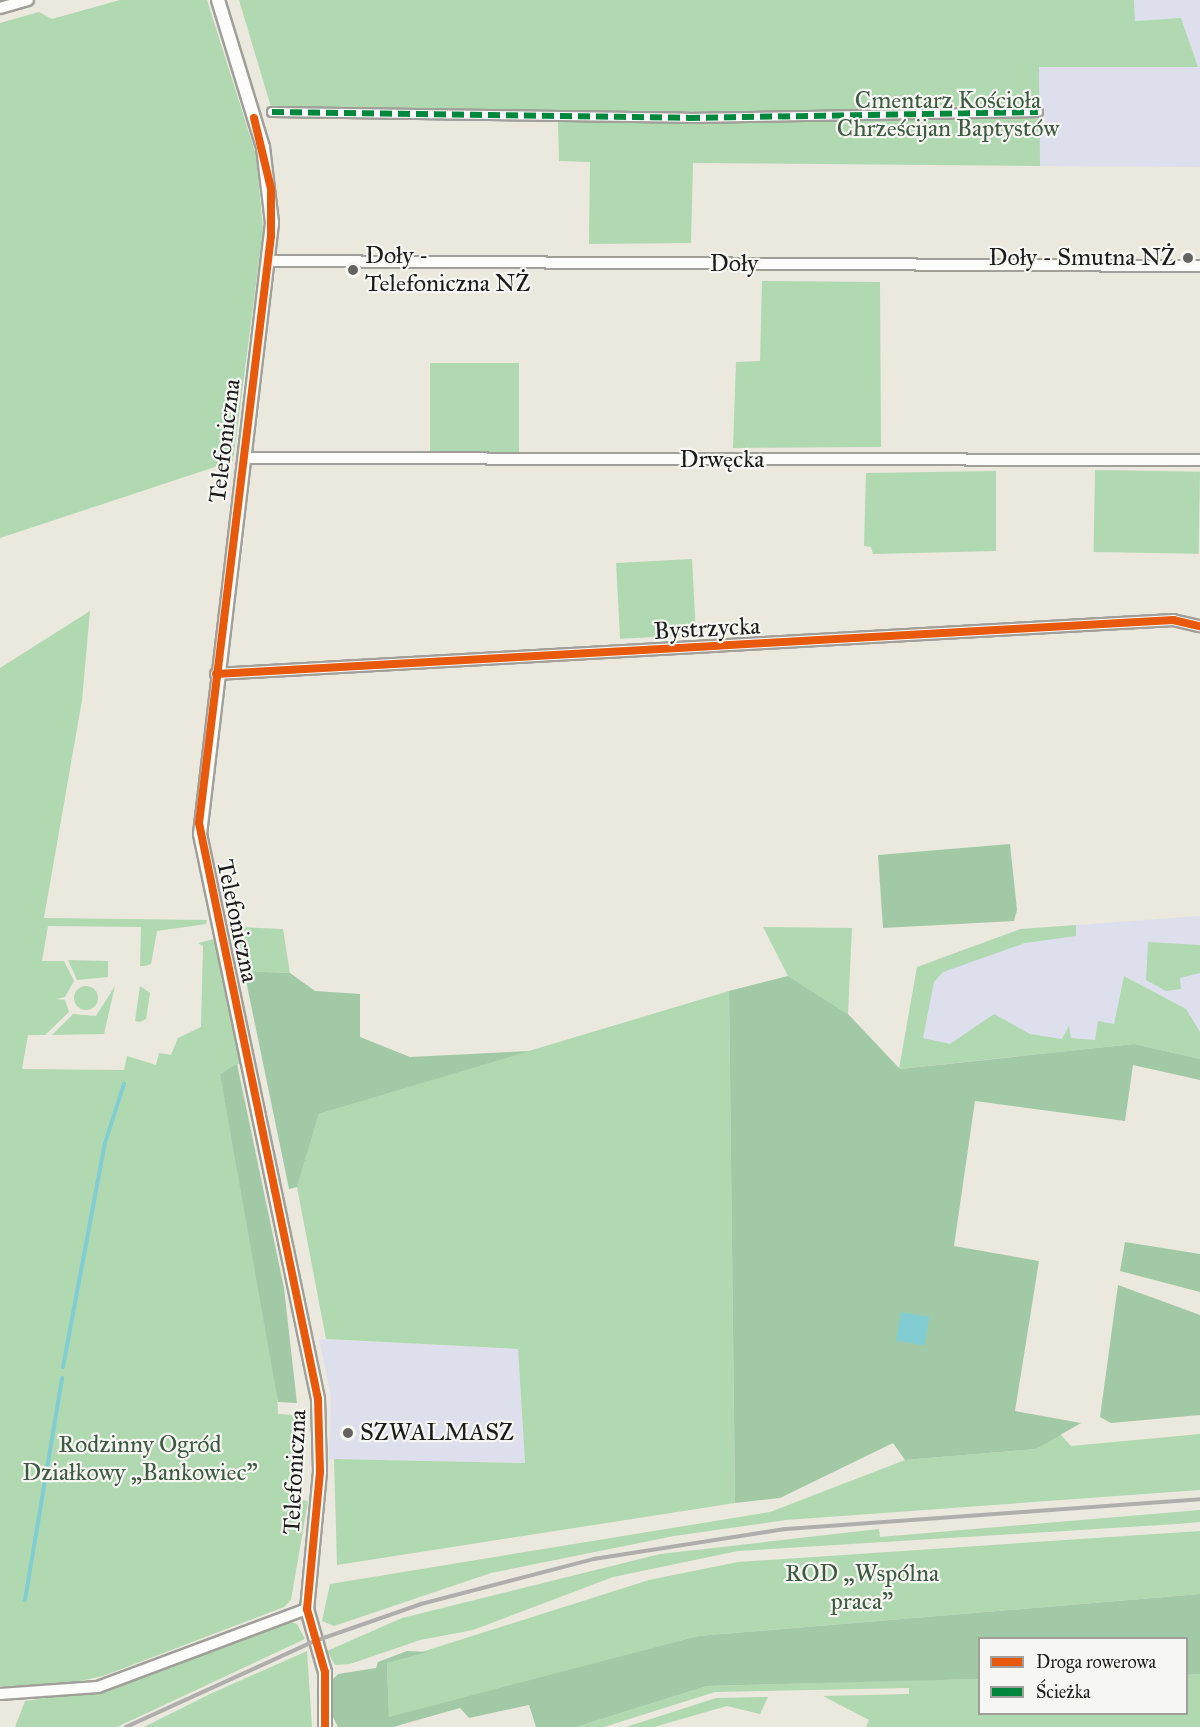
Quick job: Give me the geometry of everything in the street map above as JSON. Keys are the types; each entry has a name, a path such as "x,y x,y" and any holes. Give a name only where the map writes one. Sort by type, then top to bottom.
{"street":[{"path":"0,8 28,0"},
{"name":"Telefoniczna","path":"218,0 268,171 268,261 200,811 201,845 318,1399 320,1472 307,1609 325,1672 325,1727"},
{"path":"272,112 688,118 1038,112"},
{"name":"Doły","path":"268,261 1200,266"},
{"name":"Drwęcka","path":"244,458 1200,460"},
{"name":"Bystrzycka","path":"216,674 1173,620 1200,626"},
{"path":"0,1694 98,1687 307,1609"}],"shaded area":[{"path":"1134,0 1200,0 1200,167 1040,166 1039,66 1197,67 1181,18 1135,21"},
{"path":"1200,916 1200,1059 1134,1044 899,1069 917,967 1021,929"},
{"path":"319,1339 518,1349 525,1463 329,1459 331,1396"}],"green space":[{"path":"120,0 207,0 256,155 263,230 233,461 0,538 0,23 39,12 52,19"},
{"name":"Cmentarz Kościoła Chrześcijan Baptystów","path":"239,0 1134,0 1135,21 1181,18 1198,67 1039,67 1040,166 693,163 691,243 589,244 590,162 559,161 558,121 274,117"},
{"path":"762,281 880,282 881,447 733,448 736,362 760,361"},
{"path":"430,363 519,363 519,452 430,452"},
{"path":"1095,470 1200,472 1199,554 1094,552"},
{"path":"996,471 996,551 873,554 871,547 864,546 866,473"},
{"path":"692,559 696,635 620,639 616,563"},
{"name":"Rodzinny Ogród Działkowy „Bankowiec”","path":"90,611 82,700 44,918 207,920 206,924 157,931 151,964 145,966 140,966 141,927 48,926 42,961 64,961 74,981 65,997 56,999 65,1000 69,1012 45,1035 28,1035 22,1069 124,1070 127,1056 156,1065 159,1053 171,1055 178,1038 201,1027 203,946 198,943 214,939 242,1062 220,1074 276,1368 278,1414 293,1415 300,1424 293,1439 295,1499 308,1501 291,1600 284,1607 103,1676 62,1685 0,1686 0,668"},
{"path":"1010,844 1017,910 1014,921 883,928 878,855"},
{"path":"1076,925 1076,936 1025,943 943,972 934,982 923,1038 950,1044 994,1014 1030,1034 1062,1039 1069,1026 1071,1038 1095,1040 1098,1021 1114,1024 1124,976 1186,1009 1200,1032 1200,1059 1134,1044 899,1069 917,967 1021,929"},
{"path":"237,927 283,929 290,973 244,971"},
{"path":"763,927 852,928 848,1014 788,976"},
{"path":"1148,942 1200,945 1200,973 1180,978 1181,989 1166,991 1146,980"},
{"path":"68,960 108,961 108,977 77,980"},
{"path":"244,971 290,973 315,991 360,994 360,1037 410,1057 530,1051 319,1114 297,1187 289,1189"},
{"path":"788,976 848,1014 900,1069 1134,1044 1200,1059 1200,1080 1133,1065 1125,1121 975,1101 954,1246 1039,1261 1015,1411 1081,1423 1036,1449 905,1460 893,1443 780,1498 735,1503 729,991"},
{"path":"86,986 95,989 98,998 95,1007 86,1010 77,1007 74,998 77,989"},
{"path":"115,986 104,1034 52,1035 73,1014 96,1016"},
{"path":"140,986 150,993 146,1019 140,1022 135,1021"},
{"path":"729,991 735,1503 337,1565 334,1459 525,1463 518,1349 326,1339 297,1187 319,1114"},
{"path":"237,1064 284,1288 297,1403 278,1402 220,1074"},
{"path":"1125,1242 1200,1254 1200,1292 1120,1271"},
{"path":"1118,1285 1200,1315 1200,1415 1111,1423 1100,1417"},
{"path":"1060,1434 1071,1446 1200,1434 1200,1490 786,1520 674,1536 491,1573 334,1626 322,1621 330,1584 770,1512 905,1460 1036,1449"},
{"path":"1200,1510 1200,1522 738,1551 613,1577 473,1630 420,1640 350,1664 335,1665 327,1651 402,1618 660,1554 879,1529 880,1537"},
{"name":"ROD „Wspólna praca”","path":"1200,1531 1200,1594 698,1636 389,1718 387,1663 649,1580 738,1562"},
{"path":"1200,1594 1200,1674 1188,1675 1188,1637 978,1637 978,1679 707,1686 576,1727 536,1727 529,1705 469,1718 460,1708 393,1727 338,1727 332,1715 333,1679 338,1674 376,1668 378,1662 407,1651 427,1652 387,1663 389,1717 698,1636"},
{"path":"287,1621 297,1624 305,1639 117,1727 15,1727 25,1701 109,1689"},
{"path":"307,1651 312,1727 144,1727 210,1694"},
{"path":"1200,1674 1200,1727 866,1727 869,1720 823,1696 909,1694 909,1688 715,1692 604,1727 576,1727 707,1686 918,1680 978,1679 978,1715 1188,1715 1188,1675"},
{"path":"768,1697 760,1714 727,1706 654,1727 626,1727 716,1698"}],"water":[{"path":"901,1312 930,1317 925,1346 896,1341"}],"waterway":[{"path":"106,1140 124,1084"},
{"path":"63,1367 105,1143"},
{"path":"25,1600 62,1378"}],"railway":[{"path":"126,1727 315,1641 421,1604 594,1559 785,1529 1200,1499"}],"marked path":[{"path":"272,112 688,118 1038,112"}],"cycle path":[{"path":"254,118 271,189 271,236 199,823 318,1399 320,1472 307,1609 325,1672 325,1727"},
{"path":"216,674 1173,620 1200,626"}],"place":[{"name":"Doły - Smutna NŻ","path":"1188,258"},
{"name":"Doły - Telefoniczna NŻ","path":"353,270"},
{"name":"SZWALMASZ","path":"348,1433"}]}
